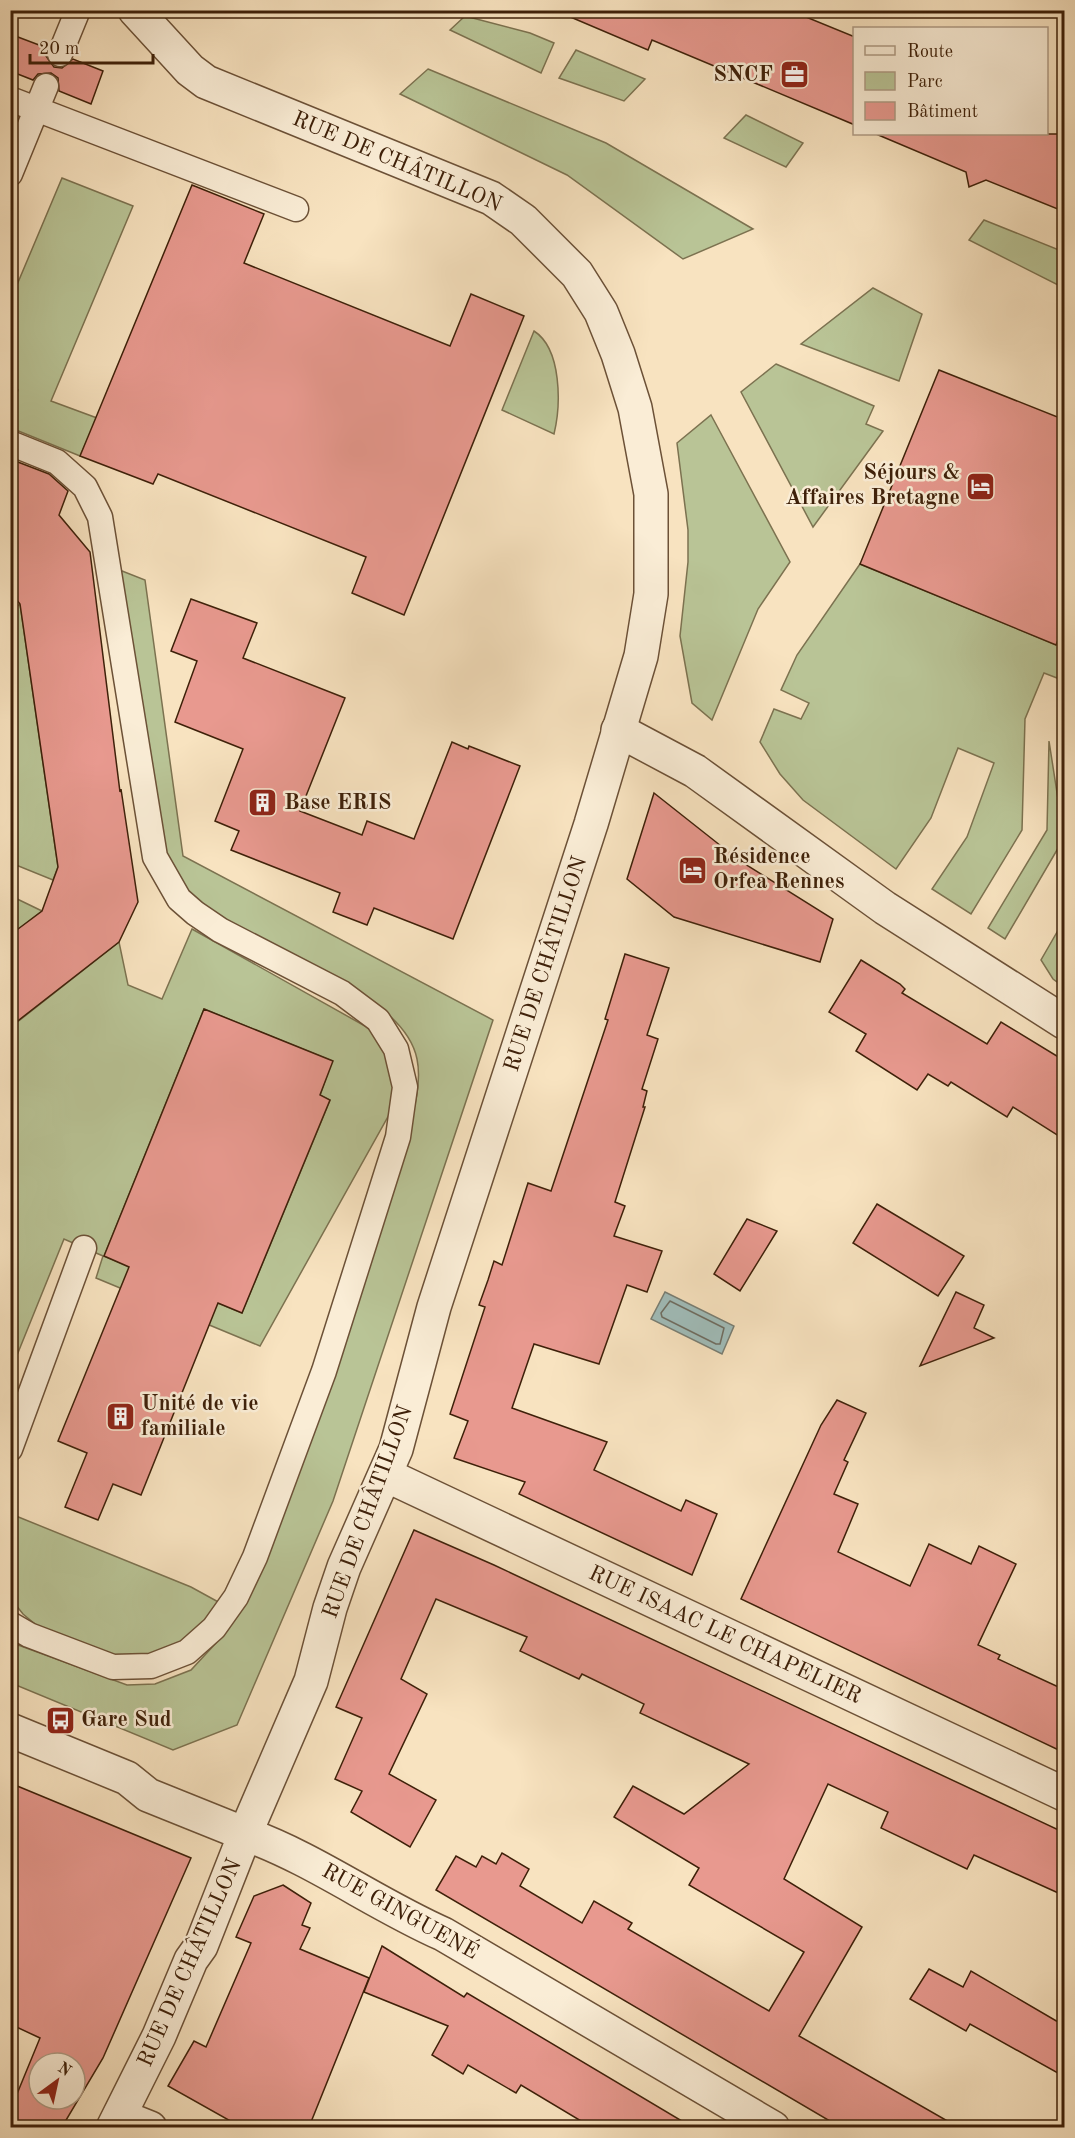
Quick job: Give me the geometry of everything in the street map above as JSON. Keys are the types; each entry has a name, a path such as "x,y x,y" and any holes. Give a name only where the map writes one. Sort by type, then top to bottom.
{"street":[{"name":"RUE DE CHÂTILLON","path":"116,2122 159,2036 191,1960 201,1946 245,1834 311,1681 330,1608 344,1567 386,1475 405,1420 434,1307 588,834 641,656 651,594 651,494 635,408 618,354 601,312 577,274 523,219 491,198 206,82 190,70 135,10"},
{"path":"618,730 694,771 885,908 1065,1022"},
{"name":"RUE ISAAC LE CHAPELIER","path":"386,1475 1065,1794"},
{"name":"RUE GINGUENÉ","path":"10,1730 127,1778 148,1795 281,1847 404,1916 443,1934 773,2127"},
{"path":"116,2122 150,2127"}],"lane":[{"path":"60,54 78,10"},
{"path":"10,174 46,86"},
{"path":"10,99 296,209"},
{"path":"10,443 57,462 85,487 100,517 155,857 166,881 179,899 220,930 342,993 378,1020 396,1049 405,1088 398,1137 324,1371 255,1557 236,1597 214,1628 187,1652 151,1666 113,1667 29,1635 10,1623"},
{"path":"10,1449 84,1248"}],"green space":[{"path":"465,16 530,33 554,43 541,73 450,30"},
{"path":"576,50 645,79 624,101 559,78"},
{"path":"428,69 606,143 753,229 683,259 567,175 400,94"},
{"path":"746,115 803,143 786,167 724,138"},
{"path":"62,178 133,206 51,401 97,418 80,456 11,428 10,411 18,390 11,387 11,299"},
{"path":"984,220 1064,252 1064,288 969,240"},
{"path":"873,288 922,314 899,381 801,344"},
{"path":"534,331 543,339 550,351 557,378 558,408 554,434 502,410"},
{"path":"776,364 874,406 866,424 883,431 813,527 741,392"},
{"path":"711,415 790,562 758,609 712,720 692,703 680,636 688,562 688,530 677,443"},
{"path":"860,564 1064,648 1064,660 1057,678 1044,673 1025,719 1022,830 971,914 932,889 967,837 994,763 958,748 931,818 896,869 803,800 780,774 760,742 774,709 801,719 809,703 781,690 797,655"},
{"path":"117,569 145,580 183,856 493,1020 333,1501 237,1725 173,1750 11,1683 10,1642 127,1685 155,1684 191,1670 216,1643 236,1613 403,1149 415,1105 418,1070 417,1059 404,1031 379,1007 346,985 230,926 198,905 175,881 166,860"},
{"path":"20,604 58,867 53,880 11,863 10,612"},
{"path":"1049,741 1064,838 1005,939 988,928 1047,830"},
{"path":"11,896 42,911 11,935"},
{"path":"1064,920 1064,987 1053,979 1041,960"},
{"path":"192,929 365,1026 383,1041 390,1063 395,1104 260,1346 96,1278 103,1256 64,1239 11,1370 11,1027 119,942 128,985 162,999","holes":["204,1009 332,1061 320,1095 330,1100 242,1313 104,1256"]},
{"path":"11,1514 191,1587 222,1604 179,1649 121,1660 47,1634 23,1614 11,1599"}],"water":[{"path":"665,1292 734,1326 722,1354 651,1319"}],"building":[{"name":"SNCF","path":"554,10 789,10 853,36 853,124 652,40 648,50"},
{"path":"10,34 47,48 46,56 54,67 62,68 73,59 103,71 91,104 59,91 58,78 51,73 38,74 33,80 10,71"},
{"path":"1065,134 1065,212 986,180 969,187 966,172 878,135"},
{"path":"192,185 264,214 244,263 450,346 471,294 524,316 404,615 352,593 366,557 158,474 153,484 80,456"},
{"path":"939,370 1065,420 1065,622 1056,645 860,564"},
{"path":"10,459 49,474 68,491 59,515 90,552 120,792 121,789 138,902 119,942 10,1027 10,935 42,911 58,867 20,604 10,591"},
{"name":"Base ERIS","path":"191,599 257,623 243,658 345,698 300,811 362,835 367,821 414,839 452,742 468,749 469,746 520,766 453,939 374,908 367,925 333,912 340,893 231,850 239,831 215,821 243,749 175,722 197,661 171,651"},
{"name":"Résidence Orfea Rennes","path":"654,793 740,861 833,919 820,962 674,917 627,879"},
{"path":"625,954 669,968 647,1035 658,1039 642,1089 647,1091 643,1107 645,1107 615,1202 625,1206 614,1236 662,1251 647,1292 627,1285 599,1364 534,1344 512,1408 607,1442 594,1470 681,1511 686,1500 717,1514 692,1575 519,1494 525,1482 454,1458 468,1421 450,1414 485,1307 479,1305 494,1261 502,1265 528,1183 551,1191 608,1020 605,1019"},
{"path":"861,960 900,984 905,989 902,993 987,1044 1001,1022 1065,1061 1065,1140 1013,1107 1007,1117 951,1082 948,1086 928,1074 917,1090 856,1051 866,1034 829,1012"},
{"path":"204,1009 333,1061 320,1095 330,1100 242,1313 218,1303 141,1495 113,1484 98,1520 65,1507 87,1453 58,1441 129,1267 104,1256"},
{"path":"877,1204 964,1256 938,1296 853,1243"},
{"path":"747,1219 777,1231 740,1291 714,1274"},
{"path":"956,1292 984,1305 974,1328 994,1338 920,1366"},
{"path":"837,1400 866,1413 844,1460 848,1462 834,1494 858,1504 838,1552 910,1586 929,1544 971,1564 979,1546 1016,1564 978,1645 1000,1655 998,1659 1065,1690 1065,1753 741,1599 821,1425"},
{"path":"414,1530 494,1565 1065,1833 1065,1896 974,1855 967,1869 881,1828 888,1812 828,1784 784,1879 862,1927 799,2036 958,2127 840,2127 436,1890 456,1856 476,1867 482,1856 496,1864 502,1853 529,1869 520,1886 582,1923 594,1901 632,1923 628,1929 769,2011 804,1952 689,1885 699,1868 614,1817 633,1786 684,1814 749,1764 640,1713 644,1704 582,1674 579,1679 520,1651 527,1637 436,1599 401,1679 427,1694 389,1774 436,1800 410,1847 351,1812 362,1791 335,1779 362,1718 336,1707"},
{"path":"10,1783 191,1858 103,2058 87,2085 87,2051 35,2051 40,2038 10,2024"},
{"path":"283,1885 311,1903 302,1925 310,1928 300,1949 369,1978 309,2127 241,2127 168,2086 194,2041 206,2047 251,1943 236,1937 254,1896"},
{"path":"382,1946 464,1997 467,1993 692,2127 591,2127 521,2085 516,2093 468,2065 463,2074 432,2055 448,2026 364,1992"},
{"path":"929,1969 963,1987 971,1971 1065,2026 1065,2077 970,2024 966,2031 910,1999"},
{"path":"27,2070 27,2111 72,2111 62,2127 10,2127 10,2111"}],"place":[{"name":"SNCF","path":"794,75"},
{"name":"Séjours & Affaires Bretagne","path":"981,486"},
{"name":"Base ERIS","path":"263,803"},
{"name":"Résidence Orfea Rennes","path":"692,870"},
{"name":"Unité de vie familiale","path":"120,1417"},
{"name":"Gare Sud","path":"60,1720"}]}
